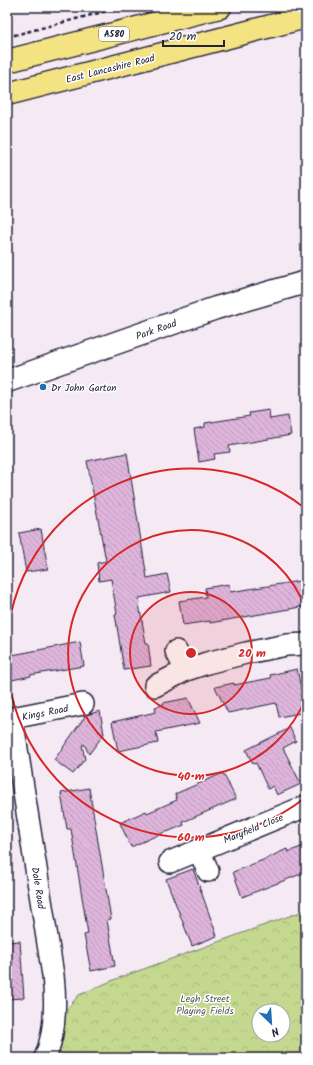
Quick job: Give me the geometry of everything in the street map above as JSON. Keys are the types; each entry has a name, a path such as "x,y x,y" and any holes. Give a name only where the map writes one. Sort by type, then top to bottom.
{"highway":[{"name":"A580","path":"7,61 220,7"},
{"name":"East Lancashire Road","path":"7,94 306,18"}],"street":[{"name":"Park Road","path":"7,381 216,308 306,282"},
{"path":"155,686 186,670 207,663 287,645 306,644"},
{"path":"176,651 186,670"},
{"name":"Kings Road","path":"10,719 83,704"},
{"name":"Dale Road","path":"10,719 54,975 54,1018 52,1035 45,1058"},
{"name":"Maryfield Close","path":"170,862 306,806"},
{"path":"199,850 208,870"}],"path":[{"path":"7,37 122,7"}],"green space":[{"name":"Legh Street Playing Fields","path":"306,910 306,1058 97,1058 96,1055 55,1055 59,1018 79,995 116,979"}],"building":[{"path":"269,410 270,419 288,416 291,435 229,446 230,452 214,454 215,459 199,462 194,429 205,427 205,423 250,416 249,413"},
{"path":"127,453 147,578 167,574 171,592 139,598 151,666 124,670 111,579 99,581 97,563 106,561 87,461"},
{"path":"41,529 48,569 26,572 19,533"},
{"path":"306,580 306,606 210,623 210,621 183,625 179,601 206,597 205,588 229,584 230,592"},
{"path":"80,642 84,666 30,675 31,676 7,681 7,656"},
{"path":"297,669 306,712 279,717 276,703 228,713 215,687 271,678 270,675"},
{"path":"188,698 200,723 156,732 158,743 118,751 112,722 156,712 155,707 163,705 163,703"},
{"path":"100,711 104,734 89,754 84,744 82,745 85,759 73,774 54,760 86,715"},
{"path":"290,728 296,741 283,748 301,784 277,795 273,786 268,789 256,763 253,764 246,750"},
{"path":"223,773 236,799 183,822 184,825 131,847 120,823 146,811 147,813 177,800 175,794"},
{"path":"89,788 111,919 107,920 115,966 91,971 84,935 88,934 71,829 67,829 61,793"},
{"path":"306,845 306,872 242,897 233,872 287,849 288,852"},
{"path":"193,869 217,936 192,946 166,879"},
{"path":"20,941 24,998 7,999 7,942"}],"place":[{"name":"Dr John Garton","path":"43,387"}]}
